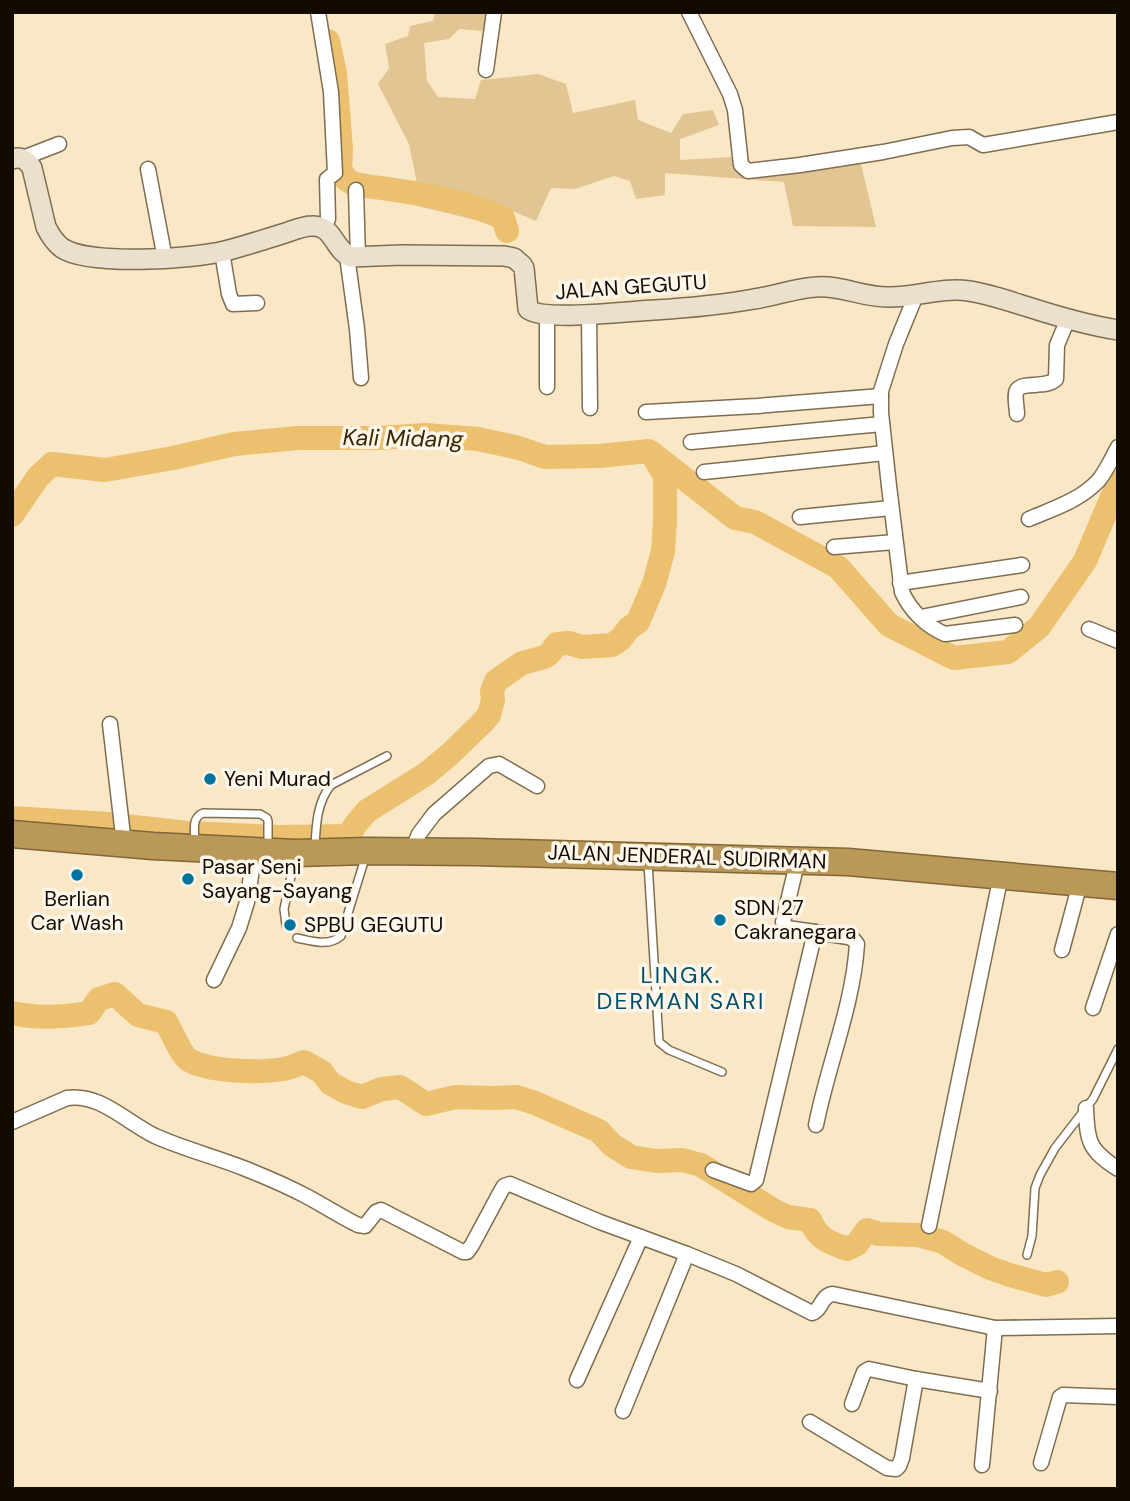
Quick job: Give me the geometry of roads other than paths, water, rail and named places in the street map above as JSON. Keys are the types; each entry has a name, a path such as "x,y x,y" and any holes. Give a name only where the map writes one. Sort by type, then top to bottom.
{"highway":[{"name":"JALAN JENDERAL SUDIRMAN","path":"12,834 123,832 195,836 264,847 311,843 367,851 798,859 907,866 1118,886"}],"street":[{"path":"318,12 331,92 335,173 327,179 328,219 324,228"},
{"path":"486,70 494,12"},
{"path":"689,12 730,94 735,110 741,165 748,171 869,154 952,138 969,137 983,145 1118,122"},
{"path":"16,155 59,145"},
{"path":"16,155 29,162 32,167 50,235 70,252 87,257 165,259 222,252 303,227 320,226 353,257"},
{"path":"148,169 165,259"},
{"path":"355,190 353,257 361,378"},
{"path":"222,252 233,304 257,303"},
{"name":"JALAN GEGUTU","path":"353,257 514,258 524,268 528,309 547,315 682,308 818,287 841,288 878,297 951,290 995,296 1068,319 1118,330"},
{"path":"916,295 881,396 902,592 908,606 935,630 944,634 1015,625"},
{"path":"589,314 590,408"},
{"path":"547,315 547,387"},
{"path":"1017,414 1017,390 1023,386 1049,384 1056,379 1057,345 1068,319"},
{"path":"646,412 881,396"},
{"path":"691,442 882,424"},
{"path":"1029,519 1065,504 1086,491 1099,480 1118,447"},
{"path":"704,472 885,453"},
{"path":"800,517 891,508"},
{"path":"834,547 895,542"},
{"path":"900,583 1022,565"},
{"path":"921,617 1021,597"},
{"path":"1089,629 1118,641"},
{"path":"110,724 123,832"},
{"path":"412,851 419,834 434,814 489,766 499,764 537,786"},
{"path":"214,980 239,928 264,847"},
{"path":"798,859 784,926 848,937 857,944 845,1017 830,1065 817,1125"},
{"path":"929,1226 1001,876"},
{"path":"1062,950 1080,883"},
{"path":"713,1170 751,1184 756,1180 815,932"},
{"path":"1093,1008 1118,934"},
{"path":"12,1122 67,1098 96,1101 154,1135 278,1182 358,1225 365,1226 376,1212 381,1210 463,1252 467,1252 472,1245 507,1184 736,1274 812,1313 817,1311 825,1298 834,1294 995,1328 1118,1326"},
{"path":"1086,1108 1089,1143 1118,1170"},
{"path":"577,1380 641,1237"},
{"path":"623,1411 687,1254"},
{"path":"982,1465 995,1328"},
{"path":"852,1404 867,1370 990,1391"},
{"path":"810,1422 887,1468 896,1469 902,1458 916,1379"},
{"path":"1041,1464 1060,1397 1118,1396"}],"lane":[{"path":"286,925 284,909 311,843 324,793 331,785 387,756"},
{"path":"195,836 195,818 203,813 260,814 267,818 269,825 264,847"},
{"path":"297,938 323,943 335,941 341,936 367,851"},
{"path":"647,855 659,1042 669,1050 722,1072"},
{"path":"1027,1255 1032,1236 1035,1188 1040,1175 1055,1148 1093,1099 1118,1049"}],"waterway":[{"path":"328,41 335,73 340,169 346,179 354,184 467,205 503,218 507,231"},
{"name":"Kali Midang","path":"12,515 38,477 52,464 105,470 234,444 298,438 425,435 478,439 545,457 599,456 649,451 735,518 755,522 838,567 889,625 954,658 1008,652 1039,627 1085,561 1118,483"},
{"path":"12,818 188,833 279,837 348,836 367,811 426,774 481,724 489,715 496,681 522,663 545,657 557,644 569,643 582,647 612,645 638,622 654,584 663,551 665,476 652,454"},
{"path":"12,1013 50,1017 89,1013 99,999 115,994 138,1015 166,1022 186,1057 209,1067 261,1071 286,1069 304,1062 322,1072 330,1083 346,1092 362,1097 382,1089 400,1087 426,1104 456,1097 516,1097 599,1131 612,1145 631,1157 656,1161 682,1160 701,1165 773,1210 788,1217 810,1220 816,1232 824,1239 847,1249 857,1244 867,1230 879,1234 918,1235 943,1242 990,1268 1010,1275 1046,1285 1057,1282"}],"place":[{"name":"Yeni Murad","path":"210,779"},
{"name":"Berlian Car Wash","path":"77,875"},
{"name":"Pasar Seni Sayang-Sayang","path":"188,879"},
{"name":"SDN 27 Cakranegara","path":"720,920"},
{"name":"SPBU GEGUTU","path":"290,925"}],"district":[{"name":"LINGK. DERMAN SARI","path":"681,988"}]}
